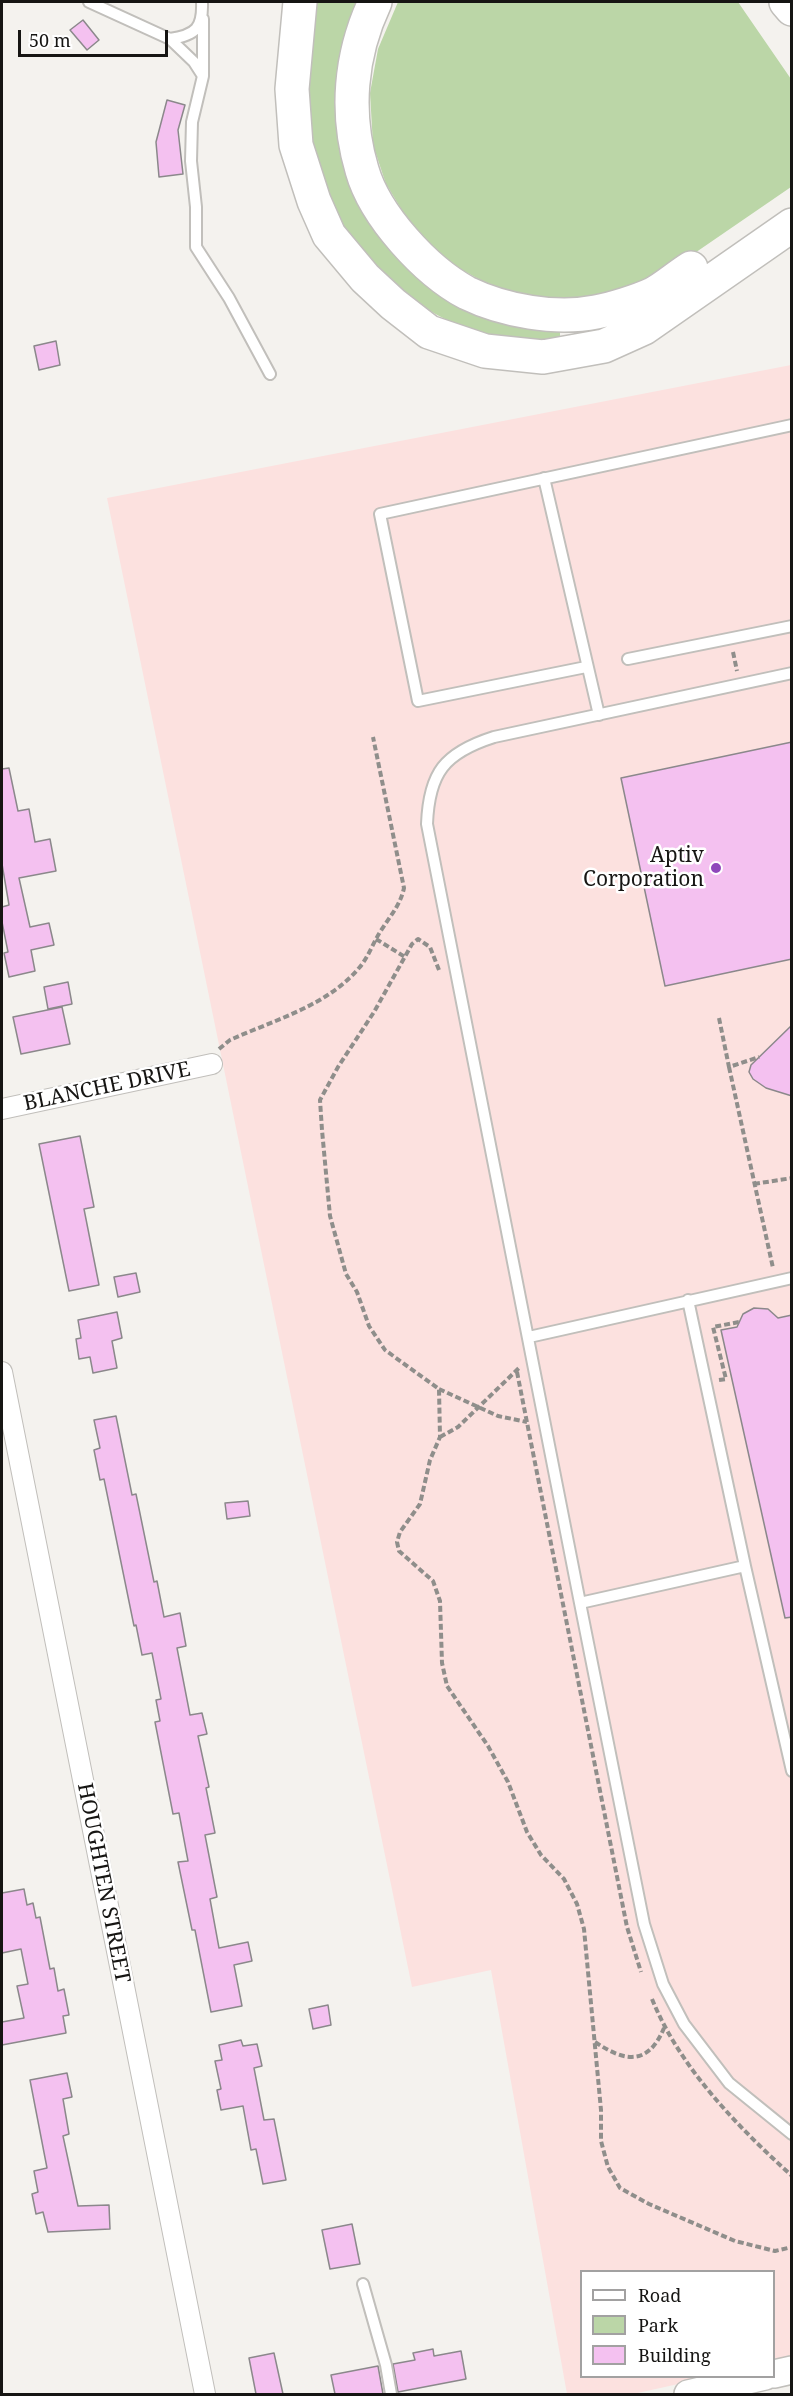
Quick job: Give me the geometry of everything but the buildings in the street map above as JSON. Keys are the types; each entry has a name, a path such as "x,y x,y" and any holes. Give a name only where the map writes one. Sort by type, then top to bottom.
{"highway":[{"path":"300,2 292,89 296,145 314,201 329,235 365,278 393,304 429,332 485,351 543,357 604,346 644,328 711,279 792,225"},
{"path":"375,2 363,34 351,91 351,123 362,172 381,210 406,242 432,268 467,292 502,306 552,314 596,312 653,294 792,200"},
{"path":"786,2 792,9"}],"main road":[{"path":"775,2374 792,2370"},
{"path":"688,2394 756,2378"}],"street":[{"name":"BLANCHE DRIVE","path":"2,1109 212,1064"},
{"name":"HOUGHTEN STREET","path":"2,1372 205,2394"}],"lane":[{"path":"89,2 170,39 194,62 202,76"},
{"path":"202,2 202,76 192,122 191,161 196,207 196,247 229,298 270,374"},
{"path":"170,39 184,37 203,19"},
{"path":"586,667 418,701 380,514 792,425"},
{"path":"544,478 586,667 599,715"},
{"path":"628,659 792,626"},
{"path":"792,674 494,737 459,751 441,769 432,785 428,802 427,824 644,1924 663,1984 684,2024 729,2083 792,2134"},
{"path":"529,1337 792,1278"},
{"path":"688,1300 792,1771"},
{"path":"580,1603 746,1566"},
{"path":"363,2284 386,2366 391,2394"}],"path":[{"path":"212,1064 212,1055 230,1040 319,1001 338,987 360,968 401,902 405,888 373,737"},
{"path":"376,939 405,957"},
{"path":"441,980 430,947 418,939 412,944 375,1012 320,1100 330,1216 346,1274 357,1292 369,1326 385,1350 439,1389 479,1408 498,1416 546,1425"},
{"path":"719,1018 773,1269"},
{"path":"729,1066 759,1057"},
{"path":"754,1184 792,1178"},
{"path":"719,1325 739,1322"},
{"path":"514,1357 627,1927 644,1978"},
{"path":"440,1437 458,1427 517,1369 525,1365"},
{"path":"439,1389 440,1437 430,1460 420,1504 400,1532 397,1542 399,1551 434,1581 440,1601 442,1664 447,1686 489,1746 508,1782 527,1832 541,1855 564,1879 577,1904 584,1929 601,2110 601,2141 608,2167 620,2188 649,2204 735,2241 775,2250 792,2247"},
{"path":"648,1989 664,2027 703,2083 753,2140 792,2176"},
{"path":"594,2042 612,2054 628,2058 645,2055 659,2041 664,2027"}],"shaded area":[{"path":"791,365 791,2358 775,2362 775,2270 580,2270 580,2378 705,2378 633,2394 567,2394 491,1970 412,1987 107,498"}],"green space":[{"path":"316,2 360,2 360,204 389,249 429,284 560,326 560,340 503,337 481,334 460,327 421,305 399,289 378,271 343,228 329,203 319,178 309,132 309,76"},
{"path":"398,2 738,2 791,79 791,187 654,281 616,295 552,302 499,290 449,263 412,227 386,184 373,145 370,93 378,49"}],"place":[{"name":"Aptiv Corporation","path":"716,868"}]}
